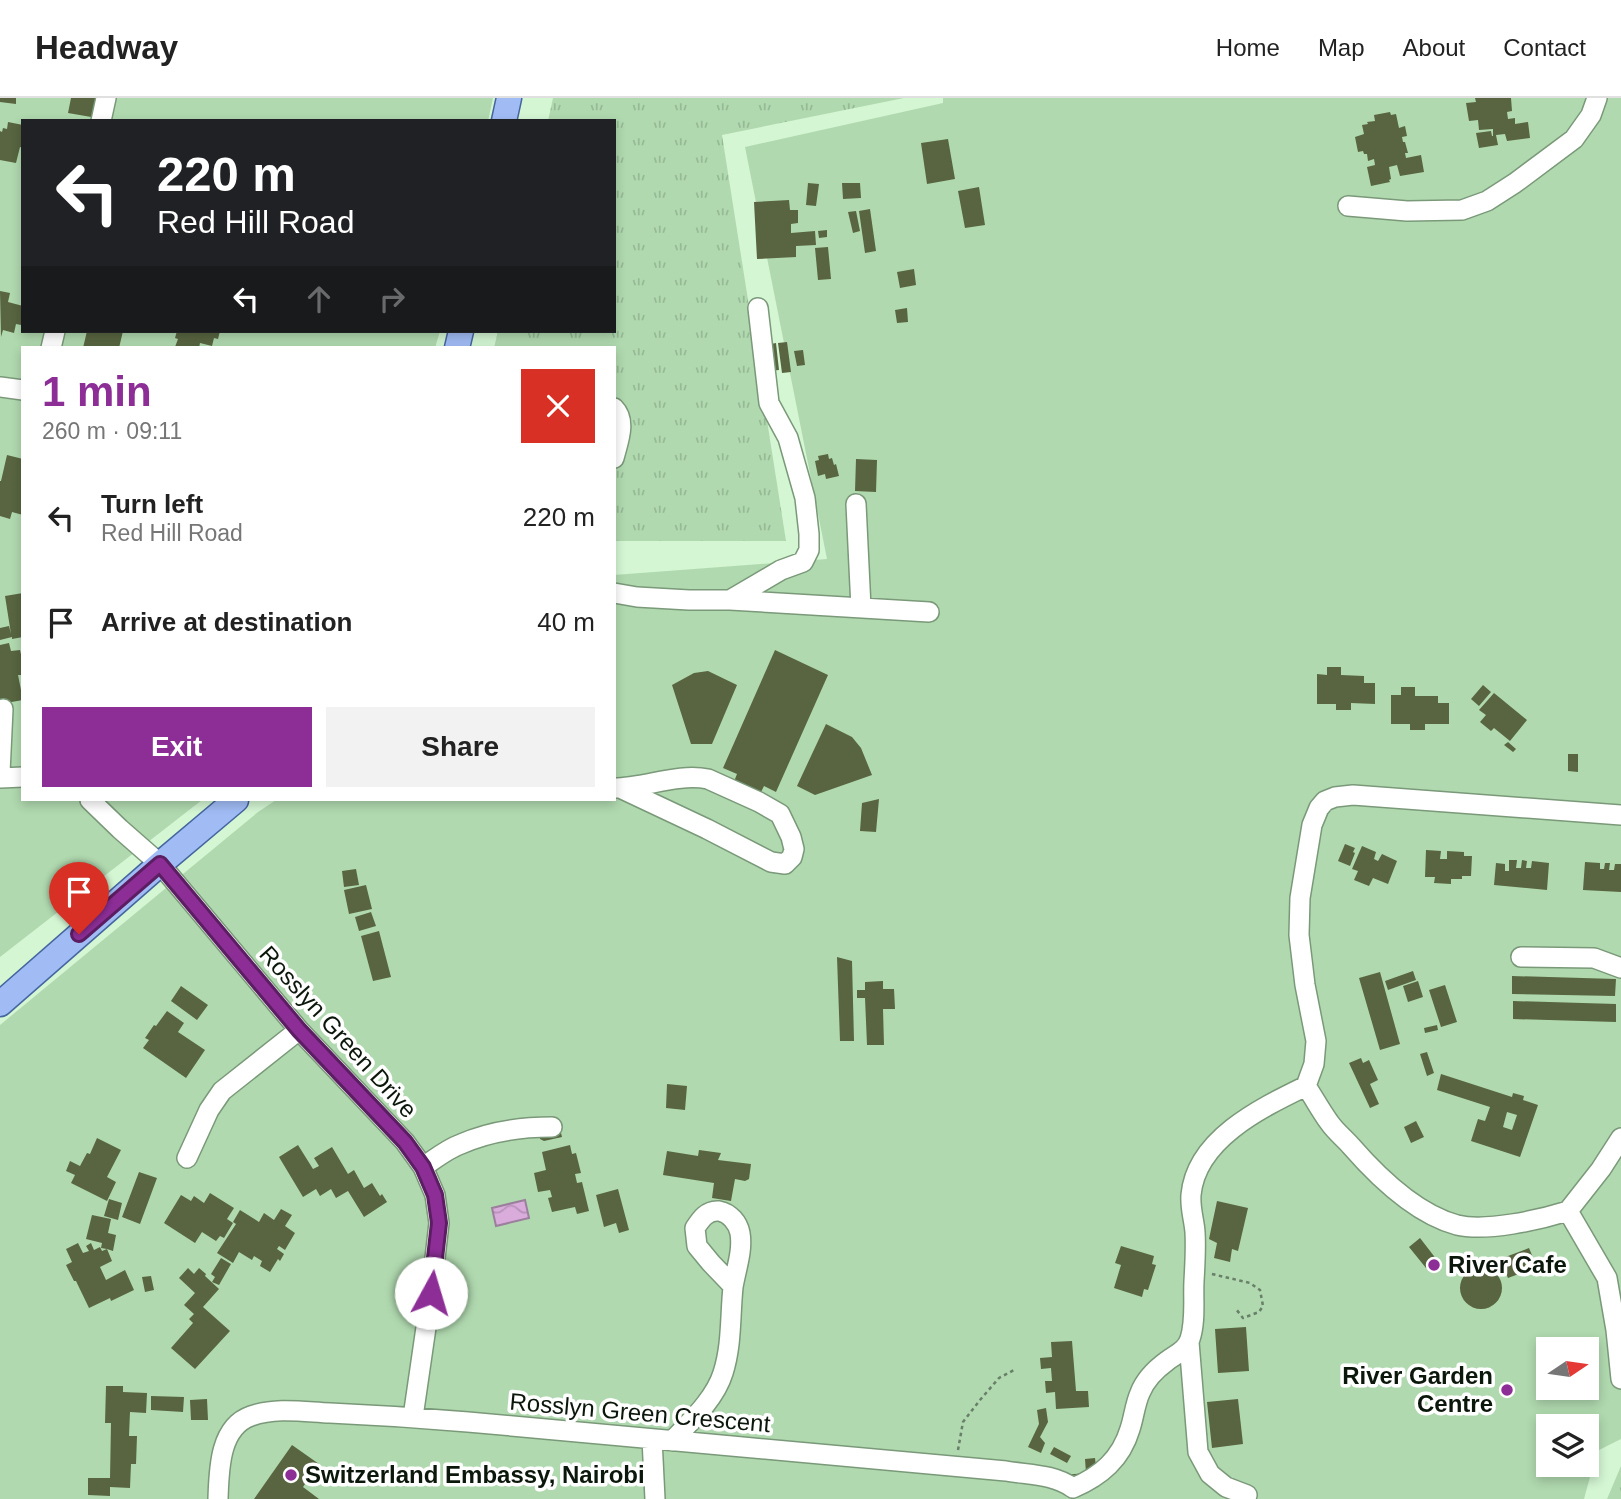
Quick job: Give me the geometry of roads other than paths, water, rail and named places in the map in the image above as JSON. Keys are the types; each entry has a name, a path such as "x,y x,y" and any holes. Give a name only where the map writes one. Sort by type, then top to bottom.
{"main road":[{"path":"504,119 509,98"},
{"path":"0,1004 235,801"}],"street":[{"path":"101,119 106,98"},
{"path":"1348,206 1408,211 1462,210 1486,201 1574,139 1591,115 1597,98"},
{"path":"730,600 781,570 803,562 809,550 802,486 788,438 769,404 758,308"},
{"path":"0,387 21,390"},
{"path":"616,410 622,421 616,449"},
{"path":"856,504 861,608"},
{"path":"616,593 638,597 929,612"},
{"path":"2,709 0,776 21,777"},
{"path":"700,777 708,779 780,814 791,836 794,849 792,857 785,864 771,862 617,788 669,780 700,777"},
{"path":"1247,1494 1226,1487 1210,1474 1198,1452 1189,1342 1195,1270 1195,1229 1190,1213 1191,1194 1195,1174 1207,1155 1241,1121 1306,1086 1314,1064 1316,1041 1299,935 1300,898 1312,825 1319,808 1325,801 1335,797 1353,795 1621,815"},
{"name":"Rosslyn Green Drive","path":"97,804 160,864 299,1030 405,1142 423,1167 435,1195 439,1223 413,1417"},
{"path":"1521,957 1594,958 1621,968"},
{"path":"187,1158 209,1110 222,1091 299,1030"},
{"path":"1306,1086 1330,1123 1372,1170 1401,1195 1429,1213 1456,1224 1475,1227 1568,1212 1621,1138"},
{"path":"423,1167 458,1144 495,1132 552,1127"},
{"path":"1568,1212 1607,1278 1621,1379"},
{"path":"655,1499 662,1440 704,1407 723,1376 729,1350 733,1286"},
{"name":"Rosslyn Green Crescent","path":"218,1499 219,1468 227,1438 239,1423 250,1416 285,1411 413,1417 1006,1471 1054,1478 1065,1482 1073,1494 1097,1476 1118,1455 1144,1385 1152,1374 1182,1351 1189,1342"}],"water":[{"path":"525,1200 529,1218 496,1226 492,1208"}],"place":[{"name":"River Cafe","path":"1434,1265"},
{"name":"River Garden Centre","path":"1507,1390"},
{"name":"Switzerland Embassy, Nairobi","path":"291,1475"}]}
